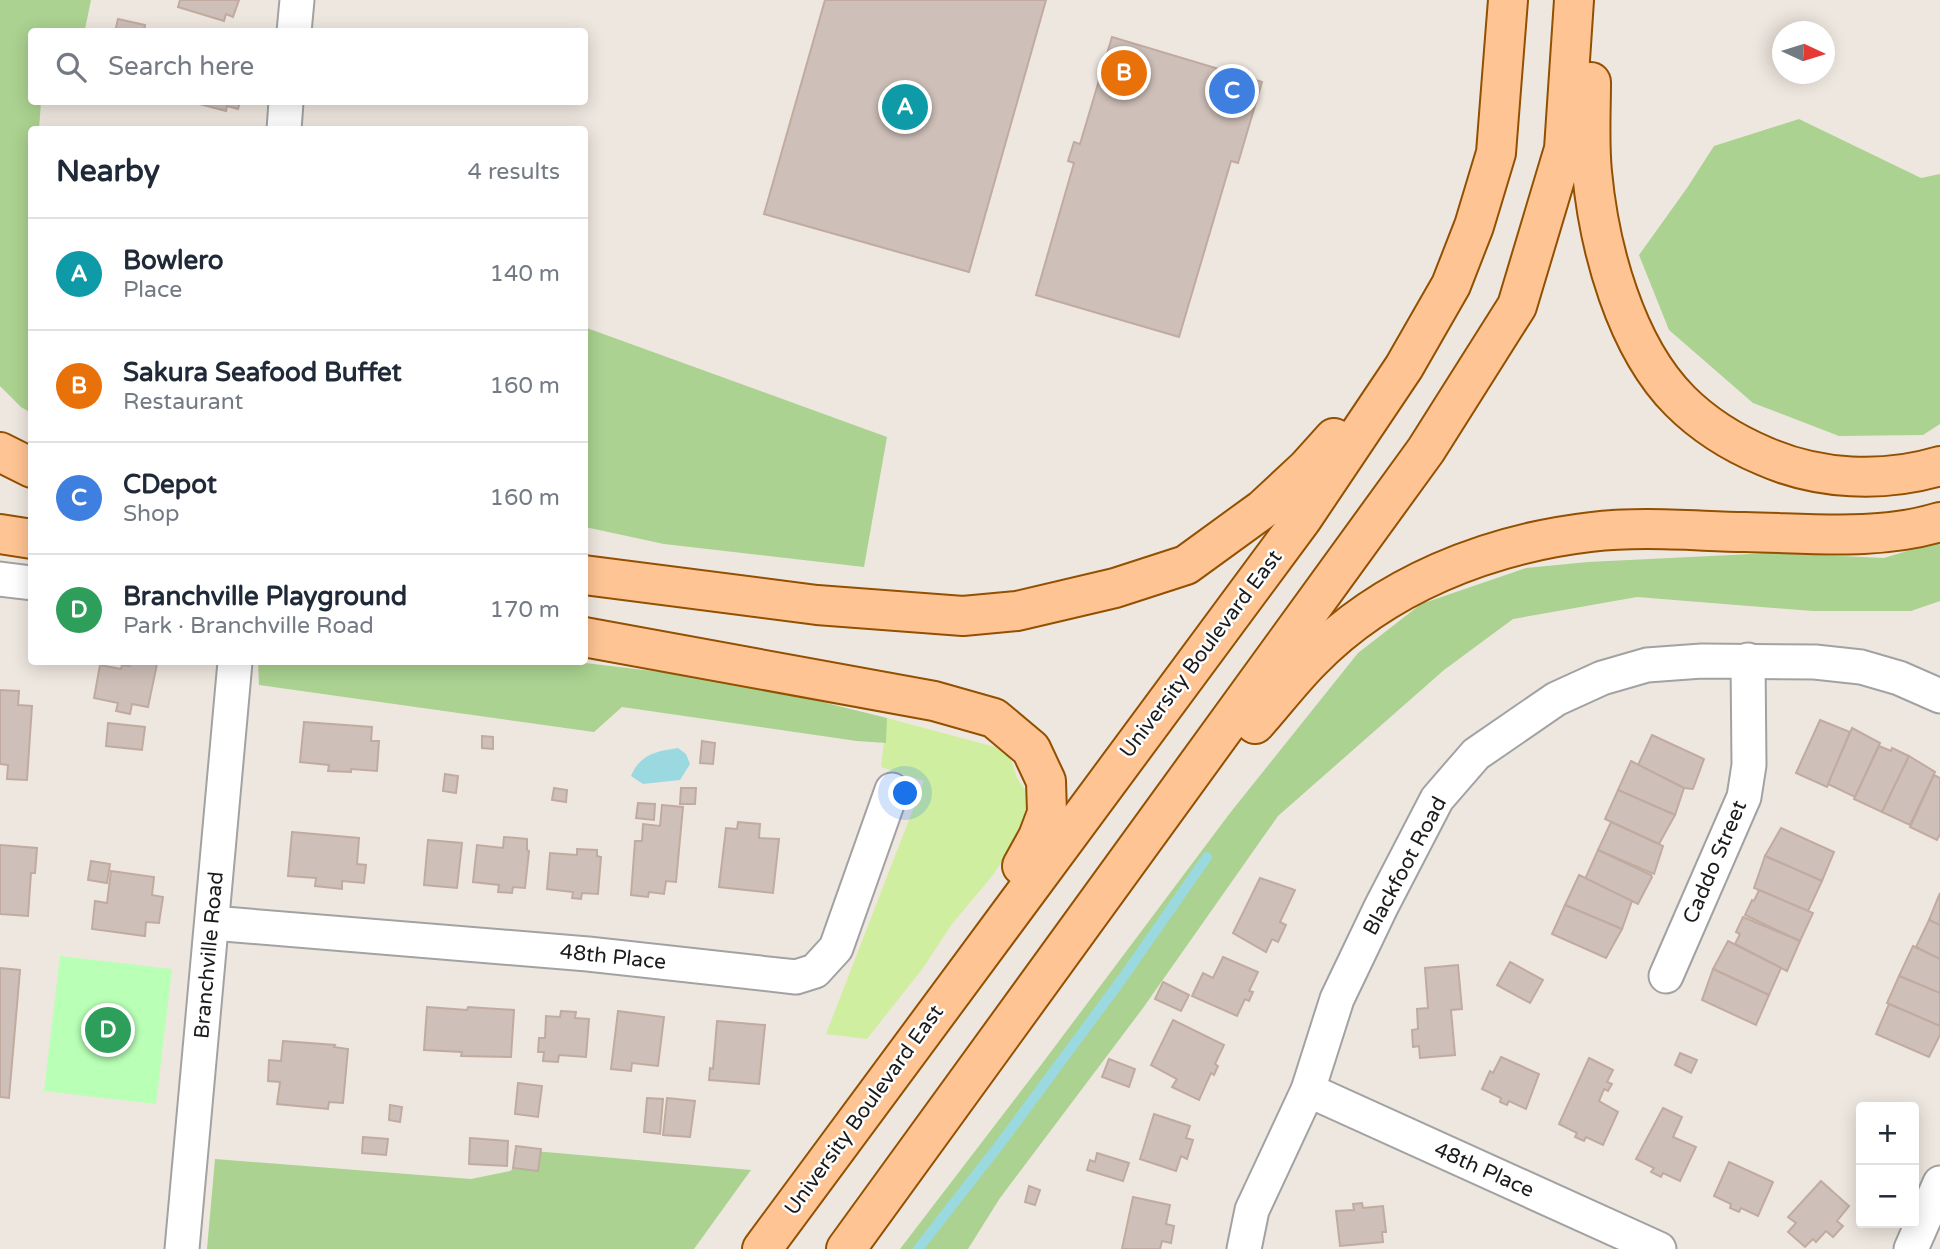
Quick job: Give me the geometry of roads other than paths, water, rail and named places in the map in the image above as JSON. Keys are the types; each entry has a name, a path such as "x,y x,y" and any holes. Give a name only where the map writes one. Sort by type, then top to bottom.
{"main road":[{"name":"University Boulevard East","path":"762,1249 1302,519 1404,367 1451,285 1474,226 1496,153 1508,0"},
{"path":"846,1249 1426,450 1517,306 1563,149 1574,0"},
{"path":"1591,0 1592,171 1601,233 1631,327 1653,366 1679,400 1712,429 1744,448 1784,465 1830,475 1887,475 1919,472 1940,466"},
{"path":"588,576 817,605 962,616 1017,611 1115,588 1186,565 1263,509 1307,468 1404,367"},
{"path":"0,452 28,466"},
{"path":"0,480 28,484"},
{"path":"1095,908 1312,659 1357,622 1388,601 1418,583 1461,563 1542,539 1592,532 1645,530 1888,533 1940,522"},
{"path":"0,534 28,538"},
{"path":"588,638 934,701 994,718 1031,749 1046,781 1047,813 1038,837 1000,903 898,1064"}],"street":[{"path":"294,28 297,0"},
{"path":"284,126 286,105"},
{"path":"0,579 28,582"},
{"name":"Blackfoot Road","path":"1244,1249 1252,1210 1308,1090 1337,999 1437,799 1476,754 1556,699 1602,678 1647,665 1748,660 1815,662 1861,667 1899,678 1940,696"},
{"name":"Caddo Street","path":"1666,976 1744,797 1749,765 1748,660"},
{"name":"Branchville Road","path":"182,1249 235,665"},
{"name":"48th Place","path":"212,923 587,954 796,977 815,971 836,948 892,790"},
{"name":"48th Place","path":"1308,1090 1660,1249"},
{"path":"1911,1249 1940,1183"}],"water":[{"path":"678,748 686,754 690,764 680,780 643,784 631,776 644,758 656,752"}],"waterway":[{"path":"918,1249 1000,1144 1122,979 1207,857"}],"place":[{"name":"Sakura Seafood Buffet","path":"1124,73"},
{"name":"CDepot","path":"1232,91"},
{"name":"Bowlero","path":"905,107"},
{"name":"Branchville Playground","path":"108,1030"}]}
